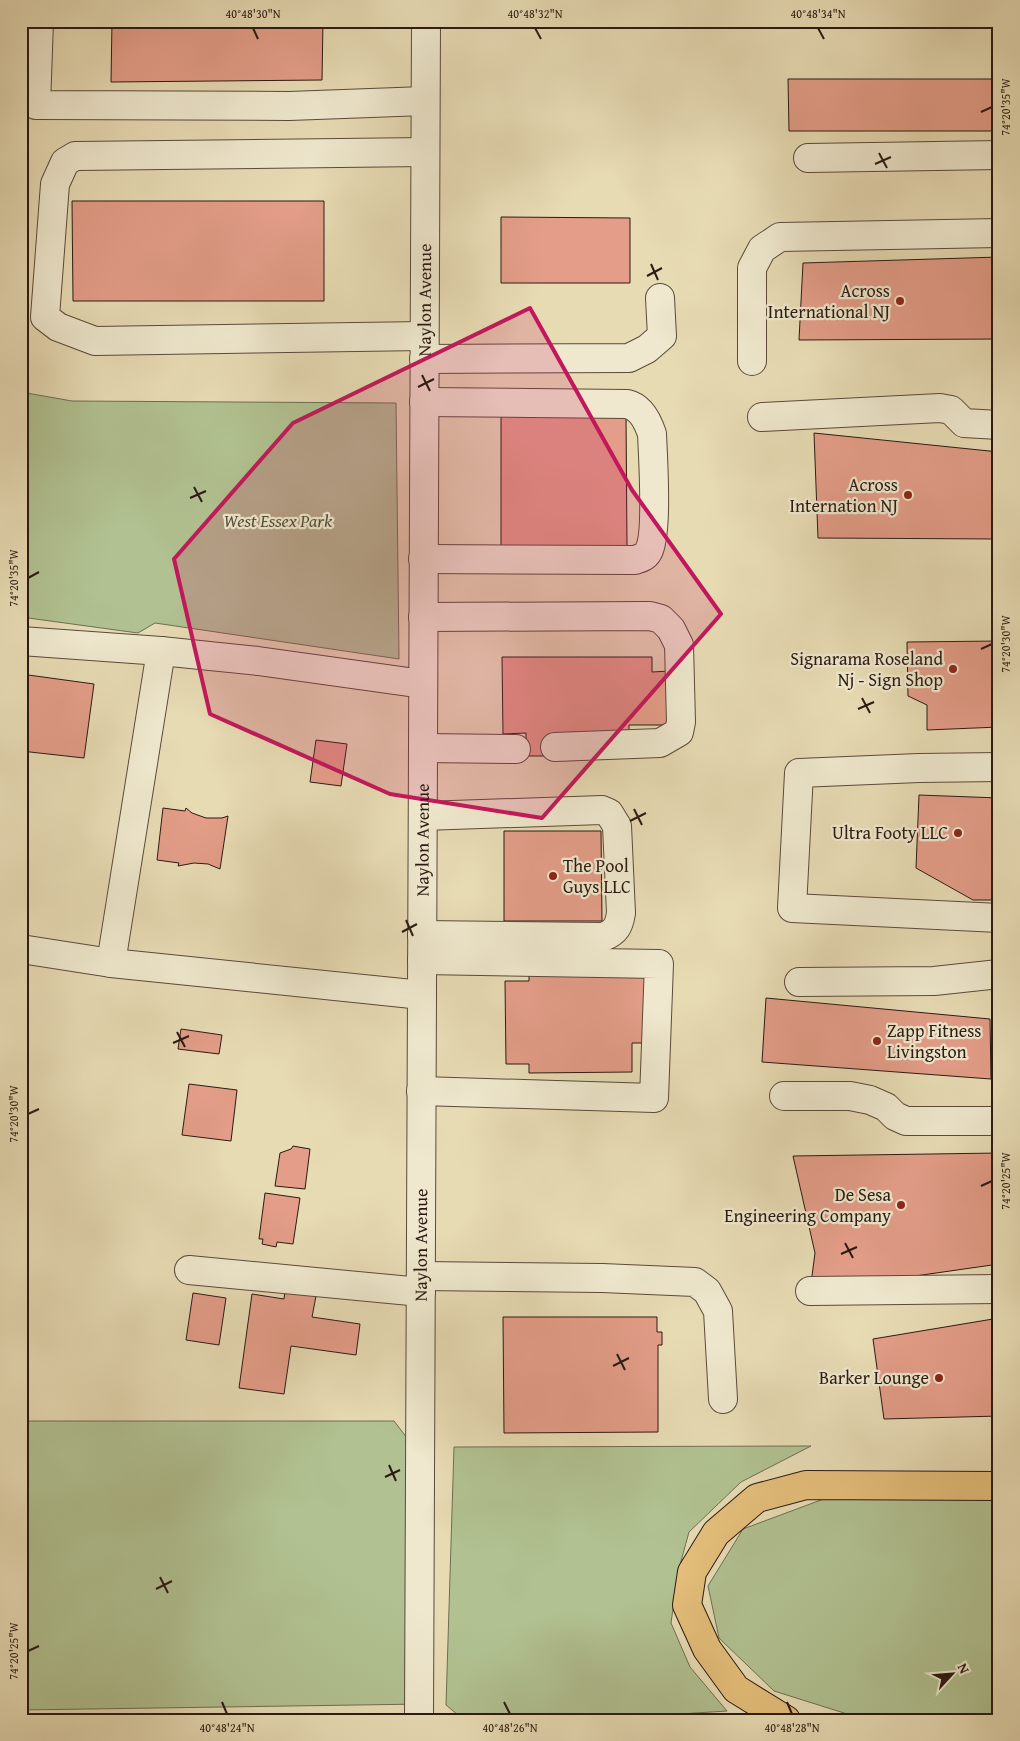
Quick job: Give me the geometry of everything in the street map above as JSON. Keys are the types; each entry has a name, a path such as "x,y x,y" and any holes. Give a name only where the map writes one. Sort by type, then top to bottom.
{"main road":[{"path":"786,1720 736,1689 707,1649 687,1605 692,1572 716,1533 757,1498 806,1485 999,1486"}],"street":[{"path":"39,21 36,105 289,106 425,101"},
{"name":"Naylon Avenue","path":"419,1720 426,21"},
{"path":"425,152 76,156 65,162 55,184 45,317 58,327 95,341 424,348 629,358 647,349 662,336 660,298"},
{"path":"808,158 999,155"},
{"path":"752,361 752,268 762,249 780,238 999,233"},
{"path":"423,559 635,560 643,557 649,551 654,534 652,434 649,424 636,408 627,404 424,402"},
{"path":"762,417 940,408 950,410 964,423 999,425"},
{"path":"423,617 650,616 661,619 671,629 679,645 681,722 678,732 660,743 555,746"},
{"path":"21,641 161,651 258,661 423,684"},
{"path":"111,963 161,651"},
{"path":"422,748 516,749"},
{"path":"999,767 799,773 792,908 999,918"},
{"path":"422,947 603,937 613,933 619,926 621,913 618,826 609,813 602,810 423,816"},
{"path":"421,1091 654,1098 659,964 422,947"},
{"path":"21,949 111,963 422,995"},
{"path":"799,982 934,981 999,974"},
{"path":"784,1096 850,1096 886,1107 895,1116 906,1120 999,1121"},
{"path":"189,1270 421,1284 602,1278 695,1282 707,1292 718,1311 723,1399"},
{"path":"810,1291 999,1289"}],"highlighted area":[{"path":"530,308 632,490 721,614 542,818 390,794 210,714 174,559 293,423"}],"green space":[{"name":"West Essex Park","path":"21,392 72,401 396,403 399,659 155,623 138,633 21,617"},
{"path":"21,1421 394,1421 424,1460 424,1704 21,1710"},
{"path":"811,1446 741,1482 689,1532 678,1572 671,1623 690,1667 727,1711 584,1720 464,1720 446,1705 454,1447"},
{"path":"829,1497 999,1498 999,1716 860,1718 774,1691 719,1638 708,1586 743,1529"}],"building":[{"path":"112,21 323,21 322,80 111,82"},
{"path":"788,79 999,79 999,131 789,131"},
{"path":"72,201 324,201 324,301 73,301"},
{"path":"501,217 630,218 630,283 501,283"},
{"name":"Across International NJ","path":"999,257 999,339 799,340 803,263"},
{"path":"501,414 626,414 627,547 501,547"},
{"name":"Across Internation NJ","path":"814,433 999,452 999,539 818,538"},
{"name":"Signarama Roseland Nj - Sign Shop","path":"999,641 999,727 927,730 927,705 908,696 907,642"},
{"path":"502,657 652,657 652,672 670,671 671,725 629,725 629,733 548,734 548,756 526,756 526,733 503,734"},
{"path":"21,674 94,684 84,758 21,751"},
{"path":"316,740 347,744 341,786 310,782"},
{"name":"Ultra Footy LLC","path":"919,795 999,798 999,900 973,900 916,868"},
{"path":"163,808 185,811 186,808 192,813 206,818 228,816 220,869 208,864 194,863 178,866 179,863 157,860"},
{"name":"The Pool Guys LLC","path":"504,831 601,831 602,921 504,921"},
{"path":"646,971 647,1043 632,1043 632,1072 529,1073 529,1064 506,1064 505,981 529,981 529,972"},
{"name":"Zapp Fitness Livingston","path":"766,998 990,1019 991,1079 762,1062"},
{"path":"181,1029 222,1035 219,1054 178,1049"},
{"path":"189,1084 237,1090 231,1141 182,1135"},
{"path":"293,1146 310,1149 305,1189 275,1186 280,1153 291,1149"},
{"name":"De Sesa Engineering Company","path":"999,1153 999,1264 810,1291 815,1253 793,1156"},
{"path":"265,1193 300,1198 293,1244 277,1242 276,1247 262,1244 263,1239 259,1239"},
{"path":"285,1291 316,1296 312,1317 360,1324 356,1355 291,1346 284,1394 239,1388 252,1294 284,1299"},
{"path":"193,1293 226,1298 219,1345 186,1340"},
{"path":"503,1317 657,1317 657,1332 662,1332 662,1345 658,1345 658,1432 504,1433"},
{"name":"Barker Lounge","path":"999,1318 999,1416 884,1419 873,1339"}],"place":[{"name":"Across International NJ","path":"900,301"},
{"name":"Across Internation NJ","path":"908,495"},
{"name":"Signarama Roseland Nj - Sign Shop","path":"953,669"},
{"name":"Ultra Footy LLC","path":"958,833"},
{"name":"The Pool Guys LLC","path":"553,876"},
{"name":"Zapp Fitness Livingston","path":"877,1041"},
{"name":"De Sesa Engineering Company","path":"901,1205"},
{"name":"Barker Lounge","path":"939,1378"}]}
